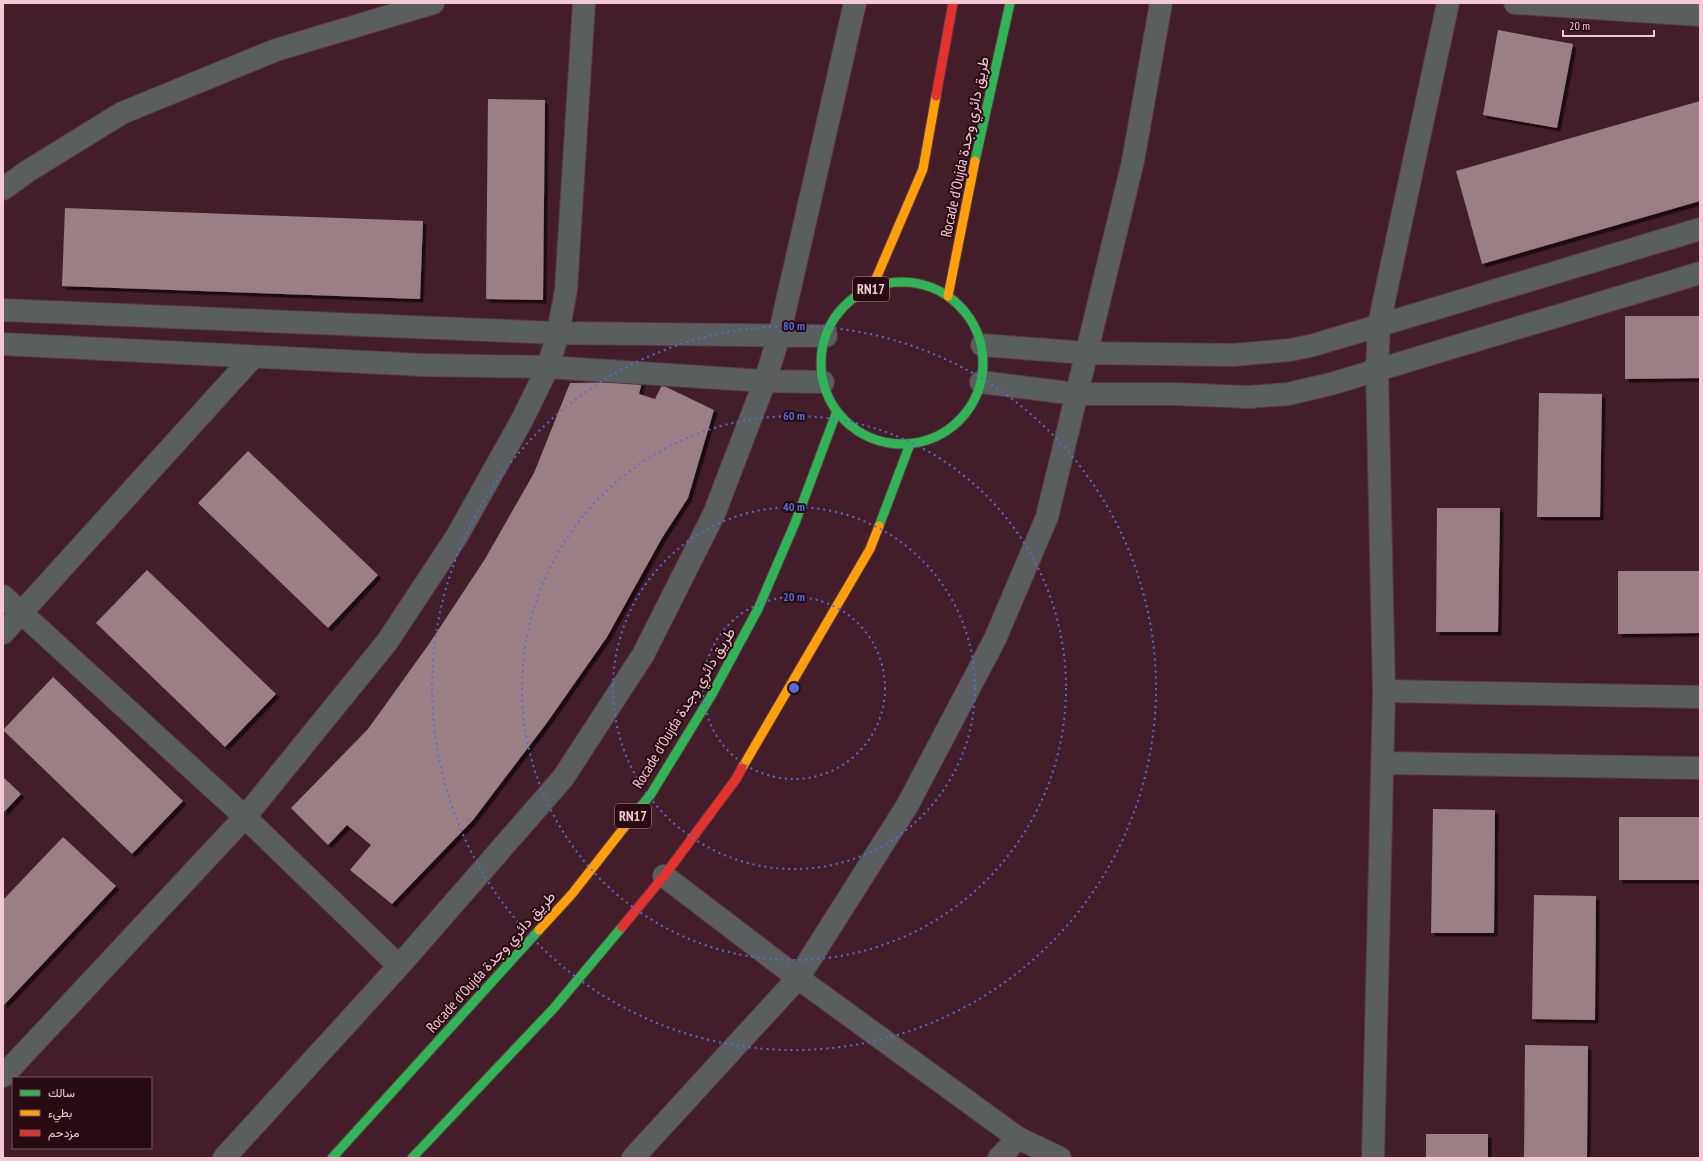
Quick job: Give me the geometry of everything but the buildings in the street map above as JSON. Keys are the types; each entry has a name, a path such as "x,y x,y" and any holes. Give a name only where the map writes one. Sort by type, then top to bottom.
{"highway":[{"name":"RN17","path":"872,288 923,169 953,3"},
{"name":"Rocade d'Oujda طريق دائري وجدة","path":"948,296 971,178 1010,3"},
{"name":"RN17","path":"912,282 931,287 948,296 970,318 982,345 984,364 981,382 971,406 955,424 934,437 910,444 889,443 869,437 851,426 837,411 829,397 823,382 821,367 822,352 826,336 837,316 852,299 872,288 892,283 912,282"},
{"name":"Rocade d'Oujda طريق دائري وجدة","path":"332,1158 572,894 651,794 711,696 758,609 795,523 837,411"},
{"path":"412,1158 554,1008 664,876 736,778 870,549 910,444"}],"street":[{"path":"3,189 28,171 122,113 276,50 433,3"},
{"path":"3,1076 244,817 387,642 458,536 522,420 548,368 558,333 566,290 584,3"},
{"path":"224,1158 399,966 563,778 643,655 714,514 765,381 779,336 855,3"},
{"path":"633,1158 798,978 907,806 995,639 1047,517 1133,161 1161,3"},
{"path":"1373,1158 1384,691 1377,370 1379,324 1448,3"},
{"path":"1515,3 1700,15"},
{"path":"982,345 1086,353 1233,355 1290,350 1314,345 1379,324 1700,229"},
{"path":"981,382 1076,394 1174,394 1249,397 1288,394 1331,384 1700,273"},
{"path":"3,310 558,333 826,336"},
{"path":"3,344 424,365 548,368 765,381 823,382"},
{"path":"3,633 253,357"},
{"path":"3,596 244,817 399,966"},
{"path":"1384,691 1700,697"},
{"path":"1382,763 1700,768"},
{"path":"664,876 798,978 1018,1138 1060,1158"},
{"path":"999,1158 1018,1138"}],"traffic: fast":[{"path":"975,161 1010,3"},
{"path":"902,282 918,284 933,289 947,296 959,306 969,318 976,332 981,347 983,363 981,379 976,394 969,408 959,420 947,430 933,437 918,442 902,444 886,442 871,437 857,430 845,420 835,408 828,394 823,379 821,363 823,347 828,332 835,318 845,306 857,296 871,289 886,284 902,282"},
{"path":"634,815 651,794 711,696 758,609 795,523 837,411"},
{"path":"879,526 910,444"},
{"path":"412,1158 554,1008 622,927"},
{"path":"332,1158 539,930"}],"traffic: slow":[{"path":"872,288 923,169 936,96"},
{"path":"948,296 975,161"},
{"path":"742,768 870,549 879,526"},
{"path":"539,930 572,894 634,815"}],"traffic: jam":[{"path":"936,96 953,3"},
{"path":"622,927 664,876 736,779 742,768"}]}
